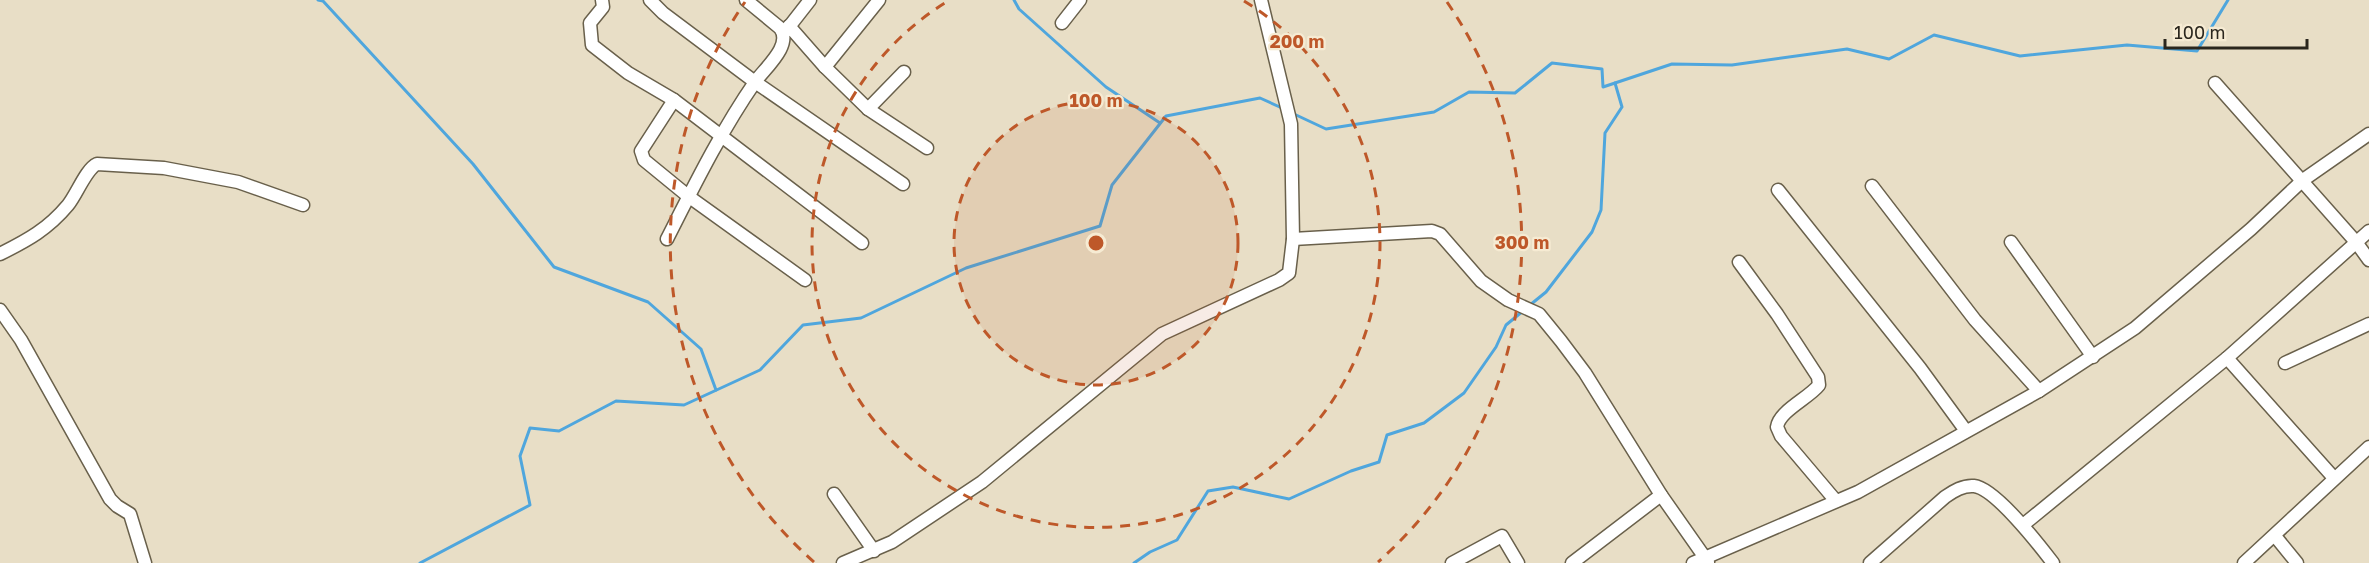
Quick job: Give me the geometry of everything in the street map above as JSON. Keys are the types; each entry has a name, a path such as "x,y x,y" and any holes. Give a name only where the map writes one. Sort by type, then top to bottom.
{"street":[{"path":"602,0 603,7 590,23 592,45 628,73 674,100 862,243"},
{"path":"650,0 663,13 754,82 903,184"},
{"path":"746,0 786,30 868,109 927,148"},
{"path":"667,239 712,151 754,82 784,42 786,30 810,0"},
{"path":"825,67 879,0"},
{"path":"1062,23 1080,0"},
{"path":"843,563 892,542 982,482 1162,334 1285,277 1291,267 1293,239 1291,124 1261,0"},
{"path":"868,109 904,72"},
{"path":"2215,83 2303,180 2369,260"},
{"path":"674,100 641,151 644,160 688,196 805,280"},
{"path":"1293,239 1432,231 1440,234 1481,281 1493,290 1539,314 1585,372 1702,561 1858,492 2039,391 2135,328 2170,300 2303,180 2369,134"},
{"path":"0,254 39,234 54,220 82,185 91,166 97,164 164,168 238,182 303,205"},
{"path":"1872,186 1975,320 2039,391"},
{"path":"1778,190 1920,368 1966,431"},
{"path":"2023,525 2227,358 2369,231"},
{"path":"2011,242 2092,357"},
{"path":"1739,262 1783,322 1818,377 1819,385 1812,393 1780,416 1777,427 1781,436 1836,501"},
{"path":"0,310 21,340 110,499 130,514 145,563"},
{"path":"2285,363 2369,324"},
{"path":"2227,358 2334,478"},
{"path":"2244,563 2369,447"},
{"path":"1869,563 1944,497 1956,489 1977,486 1987,492 2023,525 2053,563"},
{"path":"834,494 874,551"},
{"path":"1572,563 1661,495"},
{"path":"1452,563 1502,536 1518,563"},
{"path":"2275,536 2297,563"}],"waterway":[{"path":"318,0 323,1 473,164 554,267 648,302 701,349 716,390"},
{"path":"1014,0 1019,9 1106,87 1160,123"},
{"path":"1294,114 1326,129 1434,112 1469,92 1515,93 1552,63 1602,69 1603,87 1672,64 1732,65 1847,49 1889,59 1934,35 2020,56 2127,45 2197,51 2228,0"},
{"path":"1530,305 1546,292 1592,232 1601,210 1605,133 1622,107 1615,83"},
{"path":"420,563 530,505 520,456 530,428 559,431 616,401 684,405 760,370 803,325 861,318 966,268 1100,226 1112,185 1166,116 1260,98 1282,108"},
{"path":"1134,563 1150,552 1177,540 1208,491 1233,487 1289,499 1351,471 1379,462 1387,435 1424,423 1464,393 1496,347 1506,325 1523,311"}]}
